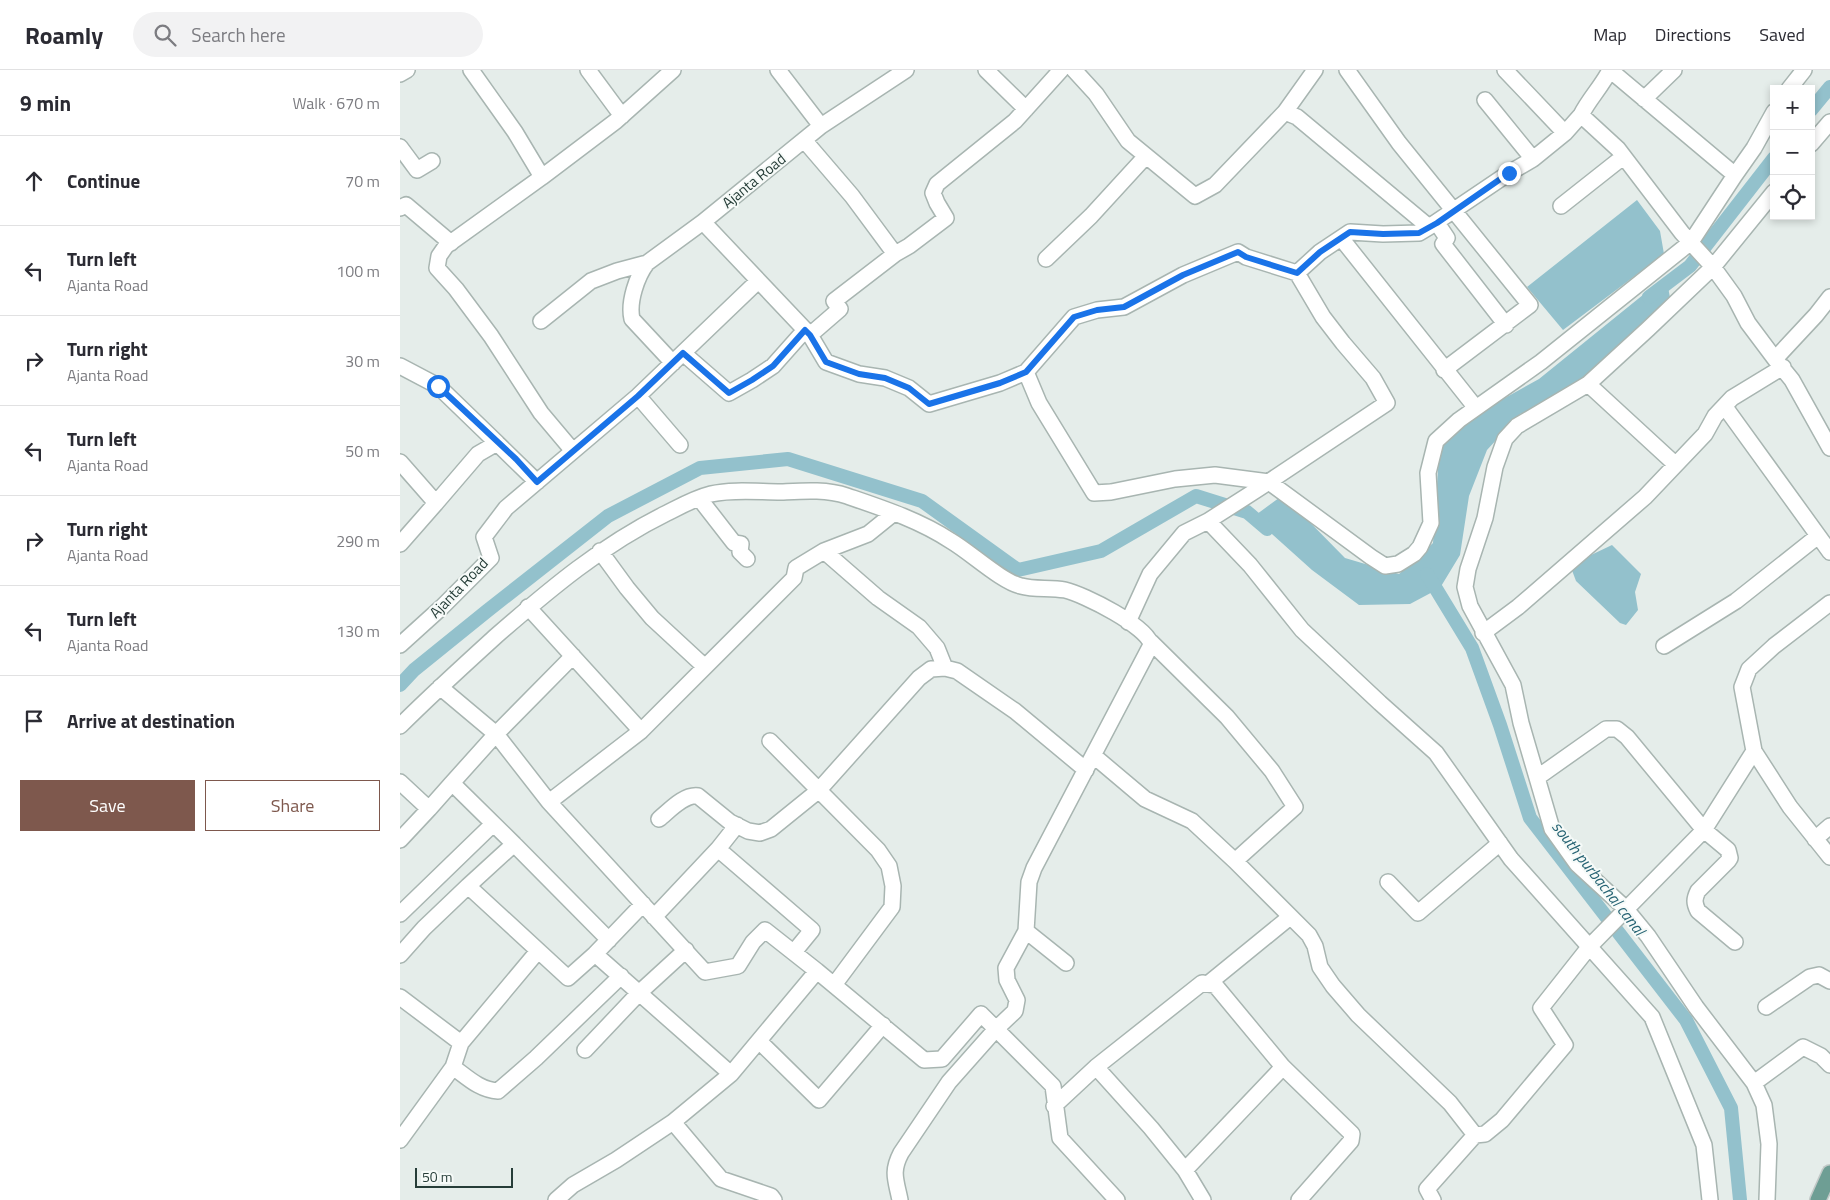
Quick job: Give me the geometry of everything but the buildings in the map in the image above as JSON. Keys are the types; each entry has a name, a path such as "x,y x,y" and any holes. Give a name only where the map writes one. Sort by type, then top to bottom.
{"main road":[{"path":"1818,1200 1830,1174"}],"street":[{"path":"400,74 407,70"},
{"path":"471,70 515,132 542,177"},
{"path":"588,70 622,116"},
{"path":"573,451 542,413 492,336 456,289 437,268 438,256 452,243 622,116 673,70"},
{"path":"778,70 821,126"},
{"name":"Ajanta Road","path":"647,263 703,222 821,126 906,70"},
{"path":"986,70 1026,109"},
{"path":"647,263 641,272 630,312 632,319 678,358 729,393 773,366 807,333 840,309 834,301 946,218 937,204 933,193 937,184 1015,121 1061,70"},
{"path":"1074,70 1105,106 1128,141 1195,196 1215,185 1285,112 1315,70"},
{"path":"1347,70 1399,143 1530,305 1444,370"},
{"path":"1505,70 1565,133"},
{"path":"1297,273 1320,252 1350,232 1383,234 1419,233 1433,225 1509,173 1533,159 1565,133 1581,115 1610,70 1735,175"},
{"path":"1644,99 1674,70"},
{"path":"1793,85 1804,70"},
{"path":"1485,100 1533,159"},
{"path":"1285,112 1297,117 1447,238 1443,244 1506,324"},
{"path":"1581,115 1618,149 1682,233 1703,256 1734,296 1748,322 1792,380 1830,448"},
{"path":"1026,372 1039,403 1094,493 1111,492 1175,479 1215,475 1264,485 1371,558 1385,566 1398,564 1414,554 1420,547 1432,523 1428,473 1436,441 1459,420 1541,362 1703,256 1735,175 1754,148 1770,119"},
{"path":"1815,139 1830,122"},
{"path":"804,140 852,196 895,254"},
{"path":"400,147 417,170 432,161"},
{"path":"1046,259 1091,216 1146,156"},
{"path":"1561,206 1623,157"},
{"path":"1767,1200 1769,1144 1764,1105 1754,1083 1696,1007 1648,936 1577,864 1552,829 1513,685 1483,633 1470,606 1465,587 1468,569 1485,518 1495,467 1505,439 1517,426 1588,384 1703,256 1770,196"},
{"path":"400,208 406,205 452,243"},
{"path":"703,222 807,333 826,362 859,374 885,378 909,388 929,404 1000,383 1026,372 1074,317 1097,310 1124,307 1183,275 1238,252 1246,257 1297,273 1323,317 1373,378 1387,403 1264,485 1184,533 1150,574 1128,622"},
{"path":"1341,238 1476,408"},
{"path":"541,321 591,281 617,270 647,263"},
{"name":"Ajanta Road","path":"400,645 442,607 491,558 484,537 506,508 638,396 758,281"},
{"path":"1483,633 1518,607 1637,504 1705,434 1715,416 1732,398 1779,363 1830,296"},
{"path":"400,366 438,386 537,482"},
{"path":"1588,384 1675,464"},
{"path":"638,396 680,445"},
{"path":"1725,407 1830,552"},
{"path":"400,544 478,454 497,443"},
{"path":"400,462 436,503"},
{"path":"400,726 440,686 528,607 600,551 638,527 699,498 718,493 816,491 844,494 916,522 951,540 1012,584 1027,588 1068,590 1092,601 1142,632 1227,717 1272,771 1294,807 1235,861"},
{"path":"699,498 734,543 741,544 740,552 747,559"},
{"path":"549,802 641,731 794,578 796,568 824,551 868,534 894,513"},
{"path":"1214,516 1302,630 1436,754 1511,859 1592,943 1652,1017 1704,1144 1710,1200"},
{"path":"1664,646 1736,601 1818,536"},
{"path":"600,551 652,618 705,667"},
{"path":"824,551 878,598 919,627 937,648 945,668"},
{"path":"1830,603 1774,646 1749,669 1742,687 1754,751 1790,807 1830,856"},
{"path":"528,607 641,731"},
{"path":"900,1200 894,1174 895,1164 901,1153 948,1082 996,1028 1015,1011 1016,1000 1007,980 1006,968 1026,931 1029,882 1034,868 1144,660 1151,642"},
{"path":"400,840 496,734 573,656"},
{"path":"659,819 688,797 694,795 698,796 737,826 748,831 760,833 770,830 818,791 919,678 930,669 945,668 957,671 1004,704 1086,770"},
{"path":"440,686 496,734 549,802 705,972 738,966 753,942 765,930 924,1060 942,1059 980,1014 1053,1086 1054,1106 1060,1138 1117,1200"},
{"path":"1538,777 1606,729 1617,729 1627,737 1704,830 1728,850 1730,858 1698,891 1694,903 1698,911 1734,942"},
{"path":"770,741 878,850 889,866 893,886 892,906 834,985"},
{"path":"1433,1200 1427,1189 1475,1135 1485,1134 1502,1120 1565,1046 1541,1008 1592,943 1704,830 1754,751"},
{"path":"1094,756 1145,799 1192,821 1235,861 1309,935 1315,946 1320,967 1333,986 1358,1015 1450,1103 1475,1135"},
{"path":"400,782 429,809"},
{"path":"452,783 609,940"},
{"path":"400,914 493,824"},
{"path":"654,917 737,826"},
{"path":"1815,838 1830,826"},
{"path":"1388,882 1418,913 1500,843"},
{"path":"400,955 424,928 514,844"},
{"path":"718,849 812,930 794,952"},
{"path":"468,886 568,978 596,954 643,904"},
{"path":"1209,983 1290,917"},
{"path":"1026,931 1066,963"},
{"path":"585,1050 639,992 686,950"},
{"path":"400,1140 453,1067 461,1043 538,951"},
{"path":"596,954 731,1074"},
{"path":"556,1200 573,1185 616,1160 673,1122 731,1074 817,971"},
{"path":"1766,1007 1810,977 1819,975 1830,981"},
{"path":"453,1067 478,1086 498,1091 536,1058 621,976"},
{"path":"1054,1106 1096,1067 1202,983 1215,985 1283,1067 1352,1134 1352,1138 1299,1200"},
{"path":"400,997 461,1043"},
{"path":"759,1041 820,1100 883,1025"},
{"path":"1754,1083 1802,1047 1827,1056"},
{"path":"1096,1067 1151,1128 1185,1170 1203,1200"},
{"path":"1185,1170 1283,1067"},
{"path":"673,1122 721,1179 770,1196 774,1200"}],"water":[{"path":"1637,200 1660,231 1664,254 1563,330 1527,287"},
{"path":"1654,286 1668,287 1671,303 1562,396 1520,414 1487,450 1469,496 1460,555 1440,588 1410,604 1359,605 1312,570 1253,517 1283,495 1345,558 1399,574 1433,543 1440,441 1494,404 1539,379"},
{"path":"1612,545 1641,574 1635,592 1638,610 1626,625 1620,623 1576,581 1570,565"}],"waterway":[{"path":"1815,105 1830,87"},
{"path":"1649,297 1690,266 1770,163"},
{"path":"400,685 414,670 608,516 700,468 788,459 922,501 1018,570 1101,551 1196,496 1247,512 1267,529"},
{"name":"south purbachal canal","path":"1427,574 1472,648 1500,725 1530,818 1686,1020 1731,1108 1740,1200"}],"route":[{"path":"438,386 516,459 537,482 638,396 683,353 729,393 773,366 805,330 826,362 859,374 885,378 909,388 929,404 969,394 1026,372 1074,317 1097,310 1124,307 1183,275 1238,252 1246,257 1297,273 1320,252 1350,232 1383,234 1419,233 1437,223 1509,173"}]}
